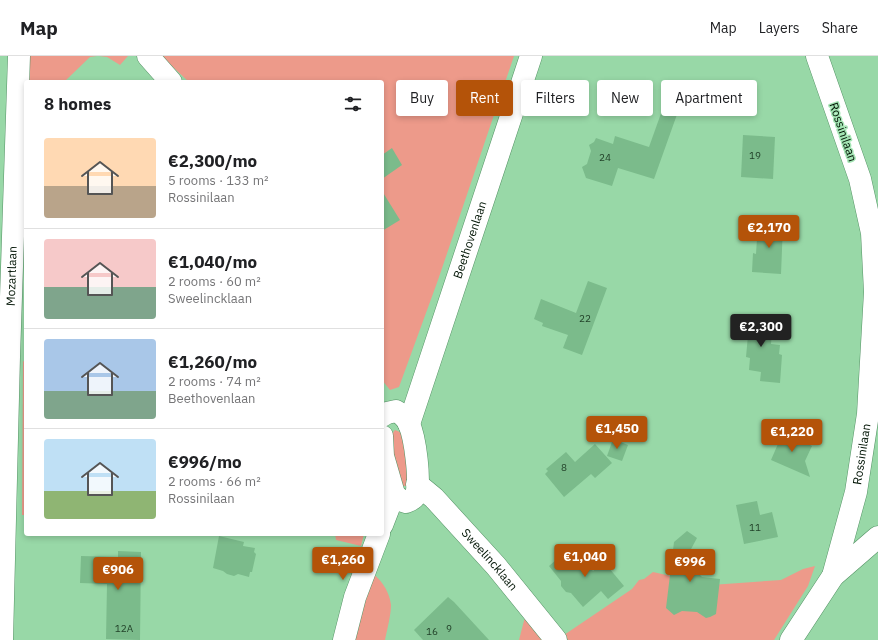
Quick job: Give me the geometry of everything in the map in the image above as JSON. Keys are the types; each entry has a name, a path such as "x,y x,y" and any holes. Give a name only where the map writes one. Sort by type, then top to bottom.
{"street":[{"name":"Mozartlaan","path":"2,640 2,532 19,56"},
{"path":"148,56 169,80"},
{"name":"Beethovenlaan","path":"409,424 531,56"},
{"name":"Rossinilaan","path":"817,56 860,179 875,238 868,414 856,492 833,576"},
{"path":"384,414 387,412 396,411 403,415 409,424 416,458 417,484 416,494 412,500 406,502 400,500 394,494 384,459"},
{"name":"Sweelincklaan","path":"417,484 434,498 496,566 556,640"},
{"path":"384,520 394,494"},
{"path":"344,640 355,598 378,536"},
{"name":"Rossinilaan","path":"791,640 833,576 878,537"}],"shaded area":[{"path":"26,56 97,56 90,57 66,80 26,80"},
{"path":"99,56 128,56 120,65 107,57"},
{"path":"161,56 514,56 506,80 456,80 456,116 494,116 438,280 399,387 390,390 384,382 384,80 187,80"},
{"path":"23,361 24,515 22,515"},
{"path":"395,430 401,433 407,446 407,486 402,486 391,449 392,435"},
{"path":"335,536 364,536 361,546 336,540"},
{"path":"815,566 808,586 774,640 568,640 564,635 632,589 639,580 644,579 653,572 711,585 781,580 803,569"},
{"path":"371,573 381,582 387,591 390,600 390,613 385,640 352,640"},
{"path":"526,613 547,640 519,640"}],"building":[{"path":"661,113 661,116 676,116 654,179 618,168 612,186 586,178 582,167 587,164 591,151 589,145 594,142 596,138 613,144 615,136 649,147"},
{"path":"743,135 775,137 773,179 741,177"},
{"path":"392,148 402,165 384,178 384,154"},
{"path":"384,194 400,220 384,230"},
{"path":"758,223 783,225 781,274 752,272 753,253 756,254"},
{"path":"588,281 607,288 582,355 563,348 568,335 542,326 543,323 534,319 541,299 576,313"},
{"path":"734,318 773,321 771,344 780,345 779,354 782,355 780,383 760,381 761,372 749,370 750,358 746,357 748,335 732,334"},
{"path":"784,430 803,438 802,441 812,446 805,461 810,477 771,460"},
{"path":"613,439 628,445 622,461 607,456"},
{"path":"595,444 612,463 595,478 591,474 564,497 545,474 548,471 546,469 566,452 575,462"},
{"path":"757,501 760,515 772,512 778,537 744,544 736,505"},
{"path":"687,531 697,538 690,551 688,572 699,574 702,577 720,579 716,614 706,618 697,612 682,611 674,615 666,608 674,542"},
{"path":"219,536 244,542 243,546 255,548 254,552 256,554 252,572 250,572 249,577 238,574 234,576 213,568"},
{"path":"118,551 141,552 140,640 106,639 107,584 80,583 81,556 118,557"},
{"path":"576,551 593,571 604,562 624,586 608,599 601,591 583,607 571,593 566,592 561,586 561,581 549,566 564,553 571,555"},
{"path":"448,597 489,640 423,640 414,630"}]}
